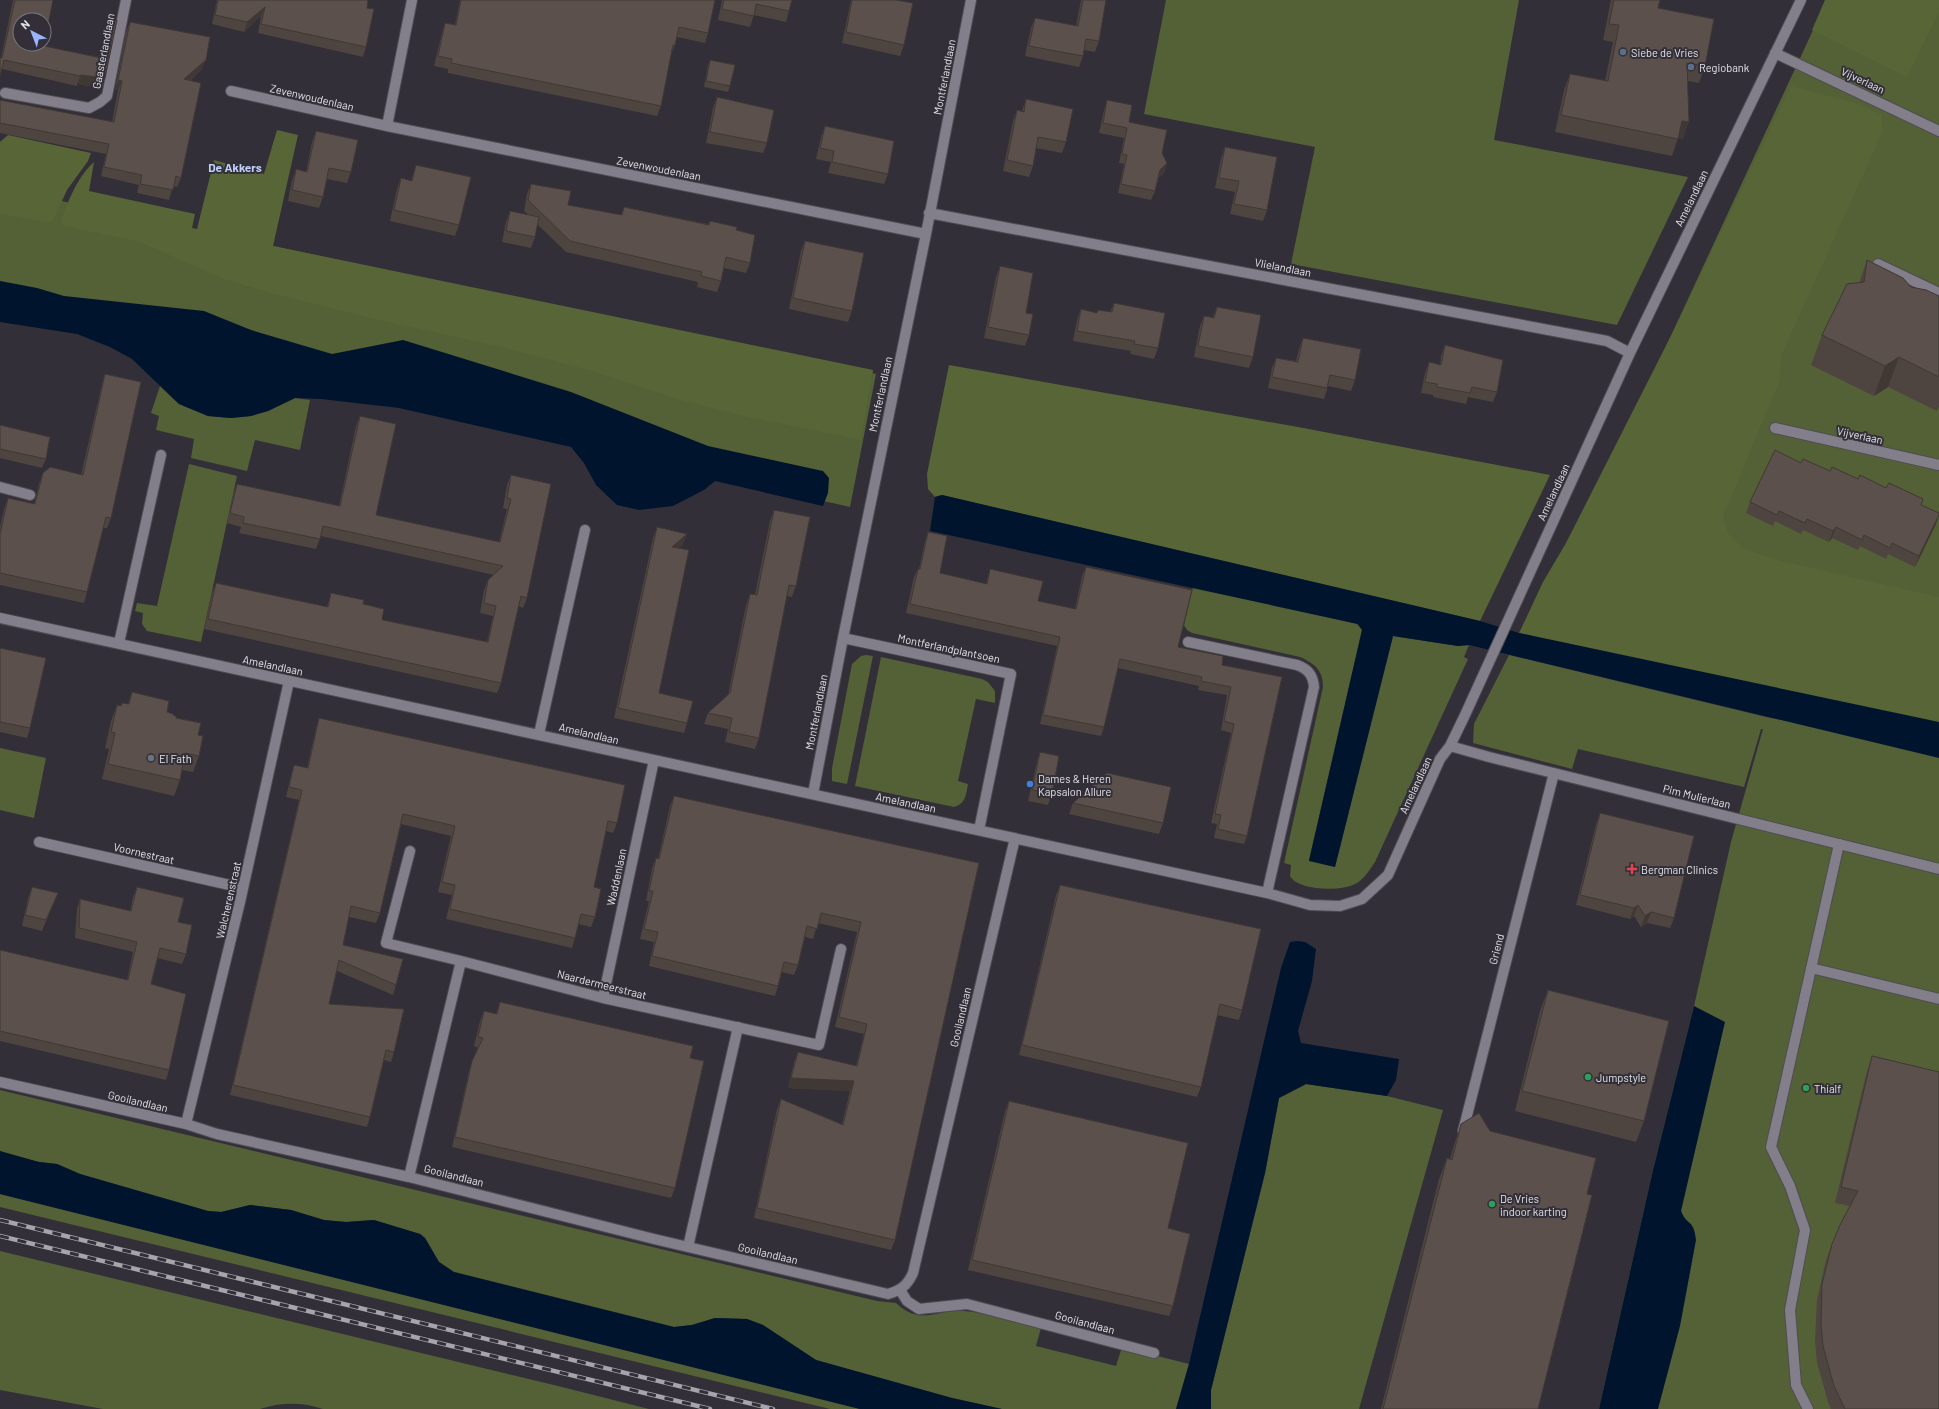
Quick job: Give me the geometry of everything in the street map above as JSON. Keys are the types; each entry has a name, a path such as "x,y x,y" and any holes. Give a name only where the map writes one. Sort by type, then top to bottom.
{"street":[{"name":"Gaasterlandlaan","path":"5,93 89,108 100,102 107,96 126,0"},
{"path":"387,126 412,0"},
{"name":"Montferlandlaan","path":"813,794 843,638 926,234 972,0"},
{"name":"Amelandlaan","path":"0,618 1267,893 1310,905 1340,906 1362,899 1388,875 1440,759 1450,746 1630,353 1801,0"},
{"name":"Vijverlaan","path":"1775,53 1939,131"},
{"name":"Zevenwoudenlaan","path":"231,91 387,126 926,234"},
{"name":"Vlielandlaan","path":"929,213 1607,341 1630,353"},
{"path":"1878,264 1939,293"},
{"name":"Vijverlaan","path":"1775,428 1939,464"},
{"path":"119,643 161,455"},
{"path":"0,490 30,495"},
{"path":"539,734 585,530"},
{"name":"Montferlandplantsoen","path":"843,638 1011,674 979,830"},
{"path":"1188,642 1297,665 1309,671 1314,679 1314,687 1267,893"},
{"name":"Walcherenstraat","path":"186,1124 243,888 289,680"},
{"name":"Pim Mulierlaan","path":"1450,746 1939,868"},
{"name":"Waddenlaan","path":"603,998 654,760"},
{"name":"Griend","path":"1463,1131 1554,773"},
{"name":"Gooilandlaan","path":"0,1082 186,1124 217,1134 409,1177 688,1247 888,1294 900,1290 908,1283 913,1273 1015,838"},
{"name":"Voornestraat","path":"39,842 243,888"},
{"path":"1808,1409 1796,1384 1790,1310 1805,1230 1790,1186 1771,1147 1839,844"},
{"name":"Naardermeerstraat","path":"410,851 386,943 603,998 819,1045 841,949"},
{"path":"409,1177 461,961"},
{"path":"1811,968 1939,999"},
{"path":"688,1247 738,1027"},
{"name":"Gooilandlaan","path":"900,1290 907,1301 919,1309 967,1304 1154,1353"}],"green space":[{"path":"1166,0 1519,0 1494,140 1688,177 1617,325 1291,264 1315,147 1144,114"},
{"path":"1825,0 1939,0 1939,12 1907,77 1812,30"},
{"path":"1827,0 1939,0 1939,734 1529,641"},
{"path":"1791,86 1855,103 1881,114 1883,131 1781,356 1780,380 1723,517 1728,533 1743,548 1781,561 1939,597 1939,722 1519,633 1543,582 1566,543 1679,320"},
{"path":"277,130 298,135 273,246 873,370 861,440 739,415 681,400 588,370 497,346 374,319 270,293 221,278 140,242 64,226 61,221 70,197 78,182 94,162 89,191 195,214 192,228 197,229 214,160 264,174"},
{"path":"8,135 91,153 88,161 67,190 53,221 46,222 0,214 0,142"},
{"path":"0,188 876,374 850,507 0,314"},
{"path":"949,365 1298,427 1550,475 1480,621 942,495 935,497 928,489 927,474"},
{"path":"160,386 179,404 208,416 231,418 251,416 268,411 295,398 310,400 300,450 255,440 247,471 191,458 194,439 156,430 159,416 151,413"},
{"path":"189,464 237,476 201,642 147,631 142,624 143,613 135,611 137,603 157,606"},
{"path":"1193,587 1357,624 1362,630 1309,860 1335,867 1393,636 1458,646 1469,645 1464,657 1468,659 1375,862 1365,876 1357,883 1342,888 1332,889 1302,885 1290,876 1291,865 1284,863 1323,687 1320,672 1310,662 1300,657 1192,633 1187,630 1184,625"},
{"name":"Thialf","path":"1509,655 1766,717 1939,750 1939,1409 1599,1409 1653,1170 1694,1006 1731,842 1763,729 1761,729 1744,787 1578,749 1572,769 1473,743 1474,724"},
{"path":"861,656 873,656 847,784 832,781 832,768 852,664"},
{"path":"881,657 982,679 988,682 995,691 995,703 976,699 958,781 968,784 965,798 958,806 954,807 855,786"},
{"path":"0,748 46,758 34,818 0,810"},
{"path":"1306,1084 1387,1096 1443,1110 1359,1409 1211,1409 1211,1390 1265,1173 1279,1098"},
{"path":"0,1090 877,1301 896,1303 905,1310 914,1314 930,1315 965,1311 1003,1318 1041,1328 1036,1346 1116,1366 1122,1347 1189,1364 1176,1409 1002,1409 952,1398 816,1360 763,1325 747,1319 715,1318 692,1325 674,1327 454,1272 439,1262 425,1238 420,1234 374,1220 346,1222 324,1220 291,1210 250,1205 221,1212 208,1211 80,1174 57,1164 39,1162 5,1154 0,1151"},
{"path":"0,1194 860,1409 830,1409 0,1207"},
{"path":"0,1251 649,1409 323,1409 307,1405 284,1404 260,1409 103,1409 0,1390"}],"water":[{"path":"0,281 37,288 64,296 204,311 251,330 332,354 403,340 571,392 708,446 823,471 829,478 828,493 823,506 715,481 704,490 673,506 639,510 617,505 596,485 584,463 571,447 399,408 321,399 295,398 268,411 251,416 231,418 208,416 179,404 132,359 110,347 77,334 0,322"},
{"path":"942,495 1480,621 1519,633 1939,722 1939,758 1469,645 1458,646 1393,636 1335,867 1309,861 1362,630 1358,624 930,531 935,497"},
{"path":"1290,942 1305,942 1316,949 1312,981 1298,1031 1301,1043 1399,1059 1396,1080 1387,1096 1306,1084 1279,1098 1265,1173 1211,1390 1211,1409 1176,1409 1189,1364 1281,968"},
{"path":"1694,1006 1725,1022 1681,1211 1683,1216 1694,1229 1696,1240 1680,1326 1658,1409 1599,1409 1653,1170"},
{"path":"0,1151 39,1162 57,1164 80,1174 208,1211 221,1212 250,1205 291,1210 324,1220 346,1222 374,1220 420,1234 425,1238 439,1262 454,1272 674,1327 692,1325 715,1318 747,1319 763,1325 816,1360 952,1398 1002,1409 860,1409 0,1194"}],"building":[{"path":"15,0 53,0 51,12 12,12"},
{"path":"218,0 368,0 367,8 374,9 366,47 261,24 265,7 247,22 215,15"},
{"path":"461,0 715,0 708,33 679,27 675,45 673,45 661,106 451,63 452,59 438,56 445,23 456,25"},
{"path":"724,0 792,0 789,11 756,4 754,16 722,9"},
{"path":"852,0 896,0 913,3 904,45 846,32"},
{"path":"1083,0 1106,0 1099,41 1086,39 1083,56 1029,46 1035,18 1078,26"},
{"path":"1614,0 1660,0 1658,8 1714,19 1705,66 1687,63 1689,122 1682,121 1678,139 1561,115 1570,74 1608,81 1619,25 1609,24"},
{"path":"12,13 12,52 52,52 52,48 101,58 109,18 117,20 105,78 80,76 4,60 0,76 0,58 2,58"},
{"path":"130,22 210,37 206,60 184,79 201,83 181,178 176,176 173,190 140,184 142,175 104,167 109,144 0,123 0,100 114,122 122,81 118,80"},
{"path":"710,60 735,65 730,86 706,81"},
{"path":"717,97 774,110 767,143 710,132"},
{"path":"1026,99 1073,109 1066,142 1038,137 1033,166 1007,160 1017,110 1024,112"},
{"path":"1107,100 1132,105 1129,122 1167,130 1162,153 1167,163 1160,170 1155,191 1121,184 1127,155 1122,154 1127,128 1103,123"},
{"path":"825,126 894,141 888,174 832,162 834,151 820,148"},
{"path":"316,131 358,140 351,172 329,168 323,197 292,190 296,169 307,172"},
{"path":"1225,147 1277,157 1267,210 1234,204 1239,181 1219,178"},
{"path":"416,165 471,177 459,225 394,210 401,178 412,181"},
{"path":"531,184 571,191 568,205 622,215 624,207 709,225 710,221 737,227 736,230 755,235 750,263 726,257 721,281 701,276 702,272 570,241 528,200"},
{"path":"510,211 539,217 535,237 506,231"},
{"path":"805,241 864,253 852,311 793,298"},
{"path":"1867,260 1903,278 1911,287 1926,290 1939,296 1939,377 1899,357 1885,366 1822,335 1847,284 1864,282"},
{"path":"1000,266 1033,273 1026,313 1033,314 1029,335 988,327"},
{"path":"1114,303 1165,313 1158,348 1134,344 1135,341 1077,331 1081,309 1097,313 1098,310 1112,312"},
{"path":"1217,307 1261,315 1253,357 1198,346 1204,316 1214,318"},
{"path":"1303,338 1361,349 1355,380 1330,375 1327,388 1272,377 1276,358 1298,362"},
{"path":"1445,345 1503,360 1497,392 1472,387 1470,393 1437,387 1437,384 1425,382 1429,362 1441,365"},
{"path":"105,374 141,382 111,518 106,517 87,592 0,573 0,534 8,498 35,504 43,473 50,467 83,475"},
{"path":"360,416 396,424 376,515 500,542 511,499 507,498 511,475 551,484 527,598 521,596 501,683 208,619 216,583 328,607 331,593 364,600 363,604 384,609 383,620 488,642 496,606 484,603 488,580 503,566 323,526 320,539 243,523 244,517 230,513 237,484 340,506"},
{"path":"0,425 50,437 46,459 0,449"},
{"path":"1775,450 1801,463 1803,459 1830,471 1832,467 1858,479 1860,475 1886,488 1889,483 1923,499 1921,505 1939,513 1939,515 1919,556 1892,543 1890,548 1864,535 1862,540 1836,527 1833,531 1807,519 1805,523 1779,511 1777,515 1750,502"},
{"path":"774,510 810,517 796,586 789,585 759,738 729,732 732,718 708,713 730,693 750,594 757,595"},
{"path":"657,527 687,534 672,547 689,550 659,693 693,701 687,723 618,708"},
{"path":"928,532 947,536 940,573 987,584 990,569 1043,581 1038,601 1076,609 1086,567 1192,590 1178,647 1223,656 1222,665 1282,677 1247,836 1218,829 1221,815 1215,814 1234,724 1224,721 1231,687 1201,681 1202,677 1120,659 1104,727 1043,715 1060,637 910,604 918,569 920,569"},
{"path":"0,648 46,658 30,728 0,722"},
{"name":"El Fath","path":"132,692 169,701 167,712 176,716 176,718 201,723 198,735 203,736 199,756 185,753 180,780 108,764 115,733 111,732 117,705 121,706 122,703 129,704"},
{"path":"319,718 625,785 617,823 608,821 594,887 601,889 595,917 581,914 575,938 450,909 455,885 442,882 455,826 403,814 380,913 351,906 343,945 403,959 396,985 339,960 329,1004 404,1009 394,1052 386,1050 370,1117 233,1085 302,790 289,787 294,765 308,768"},
{"path":"1040,752 1059,756 1052,794 1032,790"},
{"path":"1107,773 1171,787 1163,823 1073,803"},
{"path":"674,796 979,863 895,1240 757,1208 781,1099 843,1125 854,1081 791,1078 798,1052 857,1066 867,1024 839,1017 861,922 821,913 817,929 807,926 798,965 784,962 778,986 652,956 658,932 644,929 653,891 649,891 656,858 659,859"},
{"path":"1600,813 1694,836 1674,918 1651,912 1645,916 1638,905 1634,908 1580,895"},
{"path":"1060,885 1261,929 1242,1010 1220,1004 1201,1087 1022,1045"},
{"path":"32,887 58,893 46,920 25,915"},
{"path":"137,887 184,898 178,922 192,925 186,954 160,948 151,984 186,994 169,1070 0,1031 0,950 128,980 137,942 79,928 80,899 131,911"},
{"path":"1548,990 1669,1021 1644,1121 1522,1091"},
{"path":"500,1002 693,1046 690,1058 704,1061 675,1188 455,1137 472,1061 483,1038 478,1037 484,1011 497,1014"},
{"name":"Thialf","path":"1872,1056 1939,1072 1939,1409 1845,1409 1834,1386 1823,1346 1821,1325 1822,1284 1832,1244 1858,1191 1841,1187"},
{"path":"1009,1101 1188,1143 1168,1228 1190,1234 1173,1306 972,1260"},
{"path":"1479,1113 1490,1131 1596,1158 1587,1194 1592,1195 1538,1409 1383,1409 1447,1158 1452,1160 1461,1124"}],"railway":[{"path":"0,1220 773,1409"},
{"path":"0,1236 710,1409"}],"place":[{"name":"Siebe de Vries","path":"1623,52"},
{"name":"Regiobank","path":"1691,67"},
{"name":"El Fath","path":"151,758"},
{"name":"Dames & Heren Kapsalon Allure","path":"1030,784"},
{"name":"Bergman Clinics","path":"1632,869"},
{"name":"Jumpstyle","path":"1588,1077"},
{"name":"Thialf","path":"1806,1088"},
{"name":"De Vries indoor karting","path":"1492,1204"}],"district":[{"name":"De Akkers","path":"235,167"}]}
